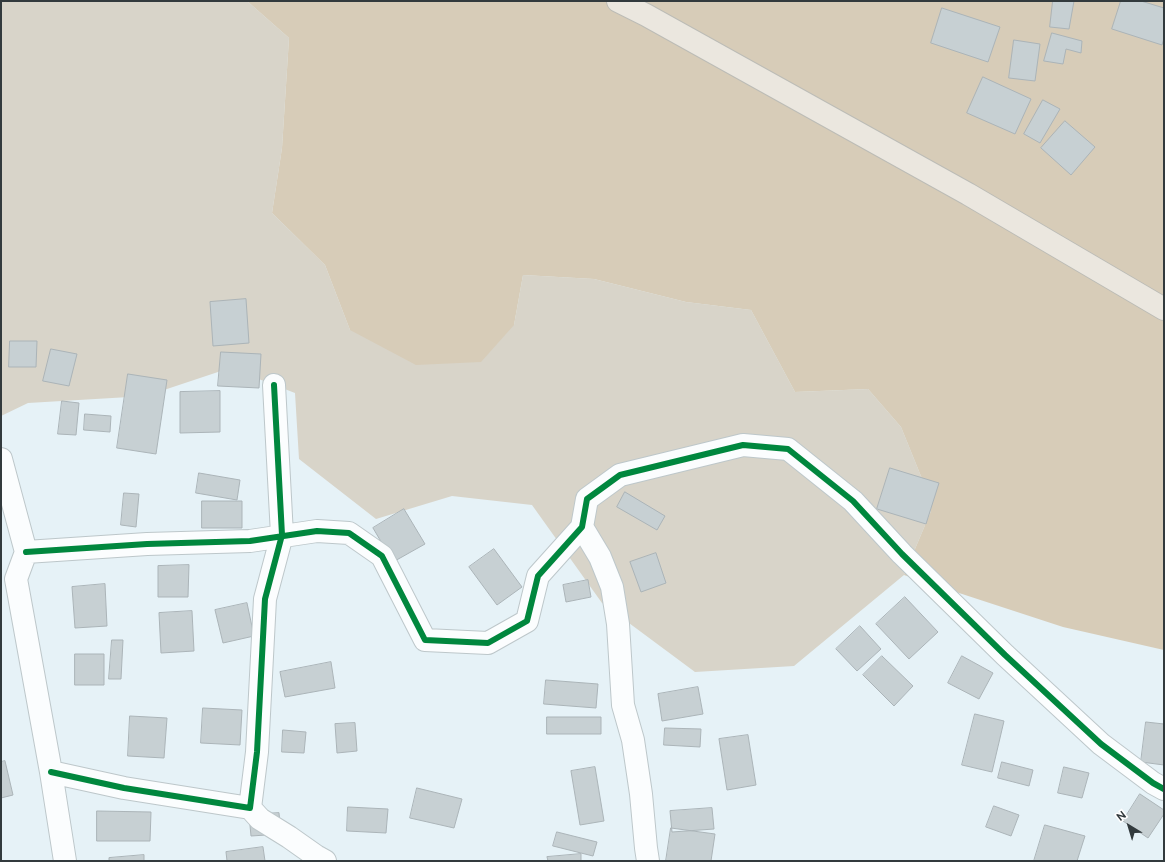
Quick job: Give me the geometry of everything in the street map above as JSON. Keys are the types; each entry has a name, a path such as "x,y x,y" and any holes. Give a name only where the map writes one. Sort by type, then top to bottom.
{"highway":[{"path":"618,1 652,18 961,190 1164,309"}],"street":[{"path":"250,808 257,752 265,599 282,536 274,385"},
{"path":"26,552 148,544 250,541 317,531 349,534 382,556 425,640 488,643 527,621 538,576 582,527 586,499 620,475 743,445 788,448 853,501 902,554 1005,655 1101,744 1152,783 1164,789"},
{"path":"1,459 26,552 16,579 51,772 65,861"},
{"path":"582,527 600,557 612,587 618,624 623,705 633,740 641,794 648,861"},
{"path":"51,772 124,788 250,808 260,819 289,837 319,860"}],"shaded area":[{"path":"1,1 247,1 289,38 282,148 272,213 325,265 350,330 514,325 523,275 594,279 686,302 751,310 795,392 868,389 901,427 927,491 931,511 904,575 794,666 695,672 602,603 532,505 452,496 376,519 299,459 295,393 230,368 146,396 28,403 1,416"},
{"path":"247,1 1164,1 1164,650 1063,627 904,575 931,511 927,491 901,427 868,389 795,392 751,310 686,302 594,279 523,275 514,325 481,362 416,365 350,330 325,265 272,213 282,148 289,38"}],"building":[{"path":"1053,1 1074,1 1069,29 1050,27"},
{"path":"1121,1 1141,1 1164,8 1164,38 1162,45 1112,29"},
{"path":"942,8 1000,27 988,62 931,43"},
{"path":"1052,33 1082,41 1081,53 1066,49 1063,64 1044,61"},
{"path":"1014,40 1040,44 1035,81 1009,78"},
{"path":"983,77 1031,99 1015,134 967,113"},
{"path":"1043,100 1060,109 1040,143 1024,134"},
{"path":"1065,121 1095,147 1071,175 1041,148"},
{"path":"246,299 249,343 213,346 210,302"},
{"path":"10,341 37,341 36,367 9,367"},
{"path":"51,349 77,354 69,386 43,381"},
{"path":"221,352 261,354 259,388 218,386"},
{"path":"128,374 167,380 156,454 117,448"},
{"path":"220,391 220,432 180,433 180,392"},
{"path":"62,401 79,403 76,435 58,434"},
{"path":"85,414 111,416 110,432 84,430"},
{"path":"890,468 939,483 926,524 877,509"},
{"path":"199,473 240,480 237,500 196,493"},
{"path":"625,492 665,516 657,530 617,507"},
{"path":"124,493 139,494 136,527 121,525"},
{"path":"202,501 242,501 242,528 202,528"},
{"path":"404,509 425,544 393,562 373,528"},
{"path":"494,549 522,587 497,605 469,567"},
{"path":"656,553 666,583 641,592 630,562"},
{"path":"189,565 188,597 158,597 158,566"},
{"path":"588,580 591,597 566,602 563,585"},
{"path":"105,584 107,626 75,628 72,587"},
{"path":"905,597 938,632 909,659 876,624"},
{"path":"247,603 254,636 223,643 215,610"},
{"path":"192,611 194,651 161,653 159,613"},
{"path":"860,626 881,649 857,671 836,649"},
{"path":"112,640 123,640 121,679 109,679"},
{"path":"75,654 104,654 104,685 75,685"},
{"path":"882,656 913,686 894,706 863,675"},
{"path":"962,656 993,673 979,699 948,683"},
{"path":"331,662 335,688 285,697 280,672"},
{"path":"546,680 598,684 596,708 544,704"},
{"path":"698,687 703,714 662,721 658,694"},
{"path":"203,708 242,710 240,745 201,743"},
{"path":"975,714 1004,721 992,772 962,765"},
{"path":"130,716 167,718 164,758 128,756"},
{"path":"547,717 601,717 601,734 547,734"},
{"path":"1146,722 1164,724 1164,765 1141,762"},
{"path":"355,723 357,751 337,753 335,724"},
{"path":"665,728 701,729 700,747 664,745"},
{"path":"283,730 306,732 304,753 282,752"},
{"path":"748,735 756,785 727,790 719,739"},
{"path":"5,761 13,795 1,798 1,762"},
{"path":"1002,762 1033,770 1029,786 998,778"},
{"path":"595,767 604,821 580,825 571,771"},
{"path":"1064,767 1089,773 1082,798 1058,793"},
{"path":"417,788 462,799 454,828 410,818"},
{"path":"1140,794 1164,810 1164,814 1148,838 1123,821"},
{"path":"994,806 1019,815 1011,836 986,827"},
{"path":"348,807 388,809 386,833 347,831"},
{"path":"712,808 714,829 672,832 670,811"},
{"path":"97,811 151,812 150,841 97,841"},
{"path":"279,813 281,834 251,836 249,815"},
{"path":"1045,825 1085,836 1077,861 1034,861"},
{"path":"671,828 715,834 711,861 666,861"},
{"path":"557,832 597,842 593,856 553,846"},
{"path":"263,847 265,861 227,861 226,852"},
{"path":"581,854 581,861 548,861 547,857"},
{"path":"144,855 144,861 109,861 109,858"}],"cycle path":[{"path":"51,772 124,788 250,808 257,752 265,599 282,535 274,385"},
{"path":"26,552 147,544 250,541 317,531 349,533 382,556 425,640 488,643 527,621 538,576 582,527 587,499 620,475 743,445 788,449 853,501 902,554 1005,655 1101,744 1153,783 1164,789"}]}
